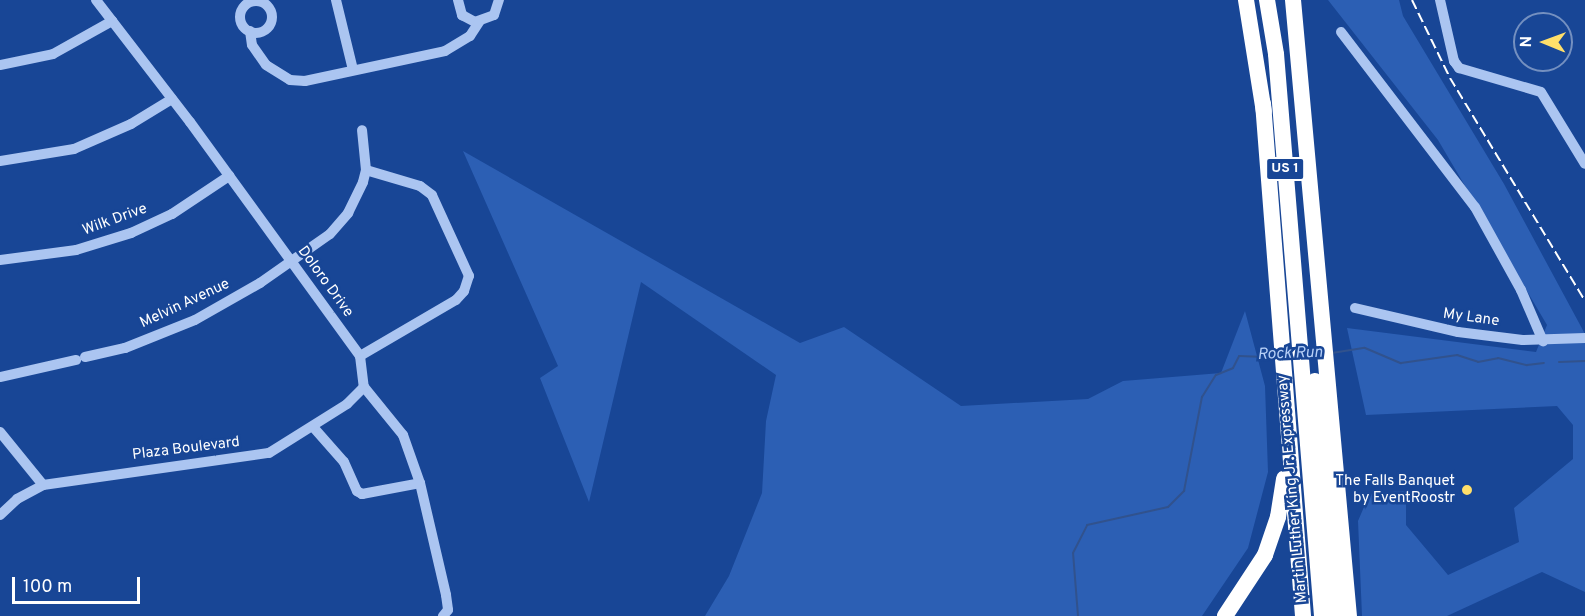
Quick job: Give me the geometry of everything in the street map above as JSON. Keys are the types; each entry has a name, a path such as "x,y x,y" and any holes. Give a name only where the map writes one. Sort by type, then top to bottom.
{"highway":[{"path":"1225,616 1259,568 1274,529 1284,478 1286,417 1303,374 1300,339 1246,0"},
{"name":"US 1","path":"1268,0 1276,54 1300,339"},
{"name":"US 1","path":"1283,0 1300,339"},
{"path":"1293,0 1300,339 1303,374 1340,502 1361,616"},
{"name":"Martin Luther King Jr. Expressway","path":"1303,374 1322,616"},
{"name":"Martin Luther King Jr. Expressway","path":"1303,374 1334,616"},
{"path":"1286,417 1302,616"},
{"path":"1340,502 1349,616"}],"street":[{"name":"Doloro Drive","path":"96,0 172,99 360,356 364,387"},
{"path":"336,0 353,70"},
{"path":"458,0 462,15 479,22"},
{"path":"250,31 252,45 267,65 290,80 305,81 445,51 470,36 479,22 494,15 499,0"},
{"path":"1440,0 1454,61 1460,68 1541,92 1585,164"},
{"path":"0,65 53,54 111,21"},
{"path":"1341,32 1475,207 1500,250 1543,341"},
{"path":"0,161 33,159 82,146 131,124 172,99"},
{"path":"360,356 456,300 464,291 469,276 432,195 420,186 366,170 362,130"},
{"name":"Melvin Avenue","path":"0,377 125,348 195,320 291,262 341,222 357,198 366,170"},
{"name":"Wilk Drive","path":"0,260 52,255 131,233 182,208 229,176"},
{"name":"My Lane","path":"1355,308 1458,332 1543,341 1585,339"},
{"path":"364,387 404,435 420,483 446,595 448,610 443,616"},
{"name":"Plaza Boulevard","path":"0,515 17,499 43,485 269,453 314,428 364,387"},
{"path":"314,428 344,462 357,491 362,494 420,483"},
{"path":"0,432 43,485"}],"shaded area":[{"path":"1328,0 1399,0 1403,16 1504,184 1585,334 1585,592 1542,572 1447,616 1362,616 1358,521 1370,493 1406,491 1406,525 1448,575 1519,542 1514,508 1573,459 1573,425 1557,406 1366,415 1347,328 1536,352 1547,325 1438,140"},
{"path":"463,151 800,343 844,327 961,406 1088,399 1123,381 1221,373 1245,311 1265,386 1268,472 1248,548 1202,616 705,616 729,576 762,493 766,421 776,375 641,282 589,502 540,378 558,366"}],"waterway":[{"name":"Rock Run","path":"1332,353 1365,348 1401,363 1457,355 1478,362 1498,358 1527,365 1544,363"},
{"name":"Rock Run","path":"1078,616 1073,553 1087,525 1168,507 1184,491 1202,397 1216,375 1233,368 1239,356 1275,357"},
{"name":"Rock Run","path":"1559,362 1585,361"}],"railway":[{"path":"1412,0 1450,78 1585,301"}],"place":[{"name":"The Falls Banquet by EventRoostr","path":"1467,490"}]}
